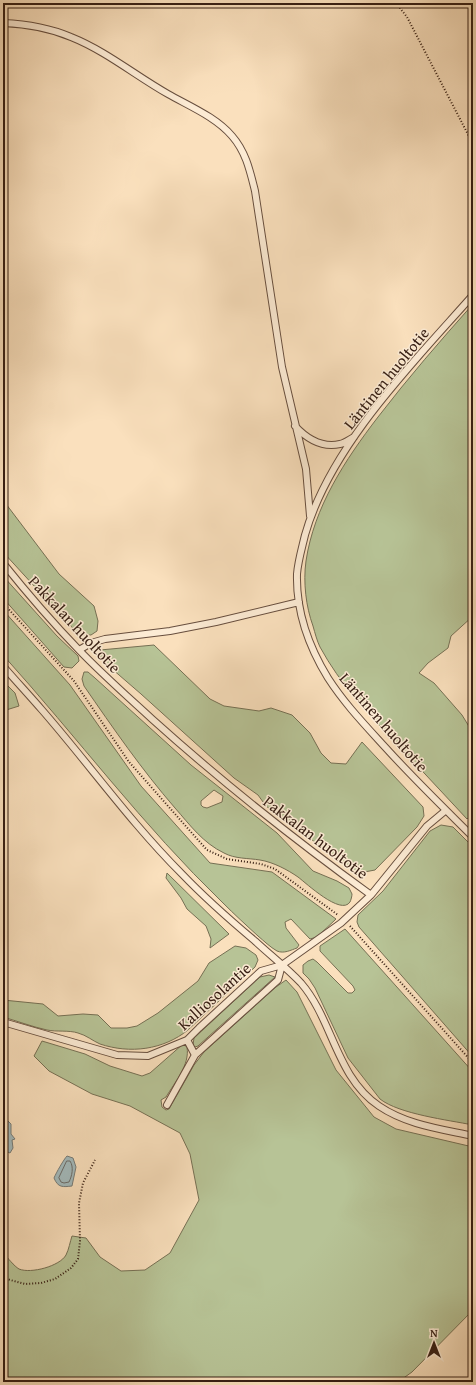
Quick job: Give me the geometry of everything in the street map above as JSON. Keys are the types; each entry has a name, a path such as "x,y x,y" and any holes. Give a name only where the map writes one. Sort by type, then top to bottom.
{"lane":[{"path":"3,23 46,29 72,37 90,46 213,120 227,131 239,144 250,169 255,191 282,367 306,469 310,518"},
{"name":"Läntinen huoltotie","path":"473,295 377,406 354,437 328,478 310,518 300,553 298,573 299,602 302,616 310,642 328,678 346,703 375,736 445,811 473,837"},
{"path":"295,426 304,436 314,442 326,445 340,444 354,437"},
{"name":"Pakkalan huoltotie","path":"3,563 30,596 79,650 113,683 219,778 371,896 345,919 282,965"},
{"path":"79,650 91,643 105,639 170,631 216,622 299,602"},
{"path":"3,666 42,709 138,826 181,873 218,909 301,983 312,998 339,1055 352,1078 364,1093 379,1106 401,1118 424,1126 473,1136"},
{"path":"371,896 427,826 445,811"},
{"path":"167,1105 195,1055 278,980 282,965"},
{"name":"Kalliosolantie","path":"3,1022 117,1055 148,1056 187,1040 261,971 282,965"},
{"path":"187,1040 195,1055"}],"path":[{"path":"396,3 407,17 473,144"},
{"path":"3,603 74,680 129,762 206,850 226,859 261,864 275,869 345,919 473,1063"},
{"path":"3,1278 25,1284 41,1283 55,1279 71,1268 78,1259 80,1241 79,1203 83,1183 95,1160"}],"green space":[{"path":"473,304 473,616 451,636 448,648 428,663 419,673 434,683 462,715 473,733 473,813 467,819 366,711 328,661 317,640 311,619 307,603 305,577 306,561 310,541 316,522 343,467 389,402"},
{"path":"3,500 59,574 94,606 98,621 97,631 91,635 79,635 3,552"},
{"path":"3,576 57,636 78,656 79,661 72,668 64,667 3,598"},
{"path":"3,610 70,685 141,786 210,863 272,872 336,919 317,937 310,939 291,919 285,922 286,928 299,945 297,948 282,952 272,948 245,924 165,843 3,655"},
{"path":"154,645 210,699 224,706 259,711 271,708 292,715 310,733 321,753 331,763 346,764 362,742 423,807 424,816 417,827 375,870 359,873 354,871 266,806 258,795 234,778 104,662 99,655 100,650"},
{"path":"84,672 88,672 191,765 277,833 313,871 337,881 349,888 352,894 350,902 346,905 339,905 332,902 298,877 280,867 265,861 228,855 216,849 203,839 163,794 139,764 84,686 82,679","holes":["214,790 223,796 222,802 207,808 201,805 201,801"]},
{"path":"3,681 15,693 19,706 3,711"},
{"path":"441,825 453,827 473,847 473,1057 359,927 357,922 358,915 383,891 430,831"},
{"path":"167,873 229,934 210,948 211,939 206,926 187,909 181,898 166,878"},
{"path":"345,929 473,1072 473,1125 424,1116 399,1109 388,1104 380,1099 348,1058 315,988 303,973 303,965 313,959 348,993 352,993 355,990 320,951 320,946"},
{"path":"235,946 246,948 256,955 258,960 255,967 188,1030 178,1037 157,1046 134,1049 111,1047 100,1044 78,1033 47,1030 3,1017 3,1000 43,1004 58,1016 83,1014 98,1015 111,1028 127,1028 137,1026 158,1013 198,981 209,963"},
{"path":"269,975 275,977 198,1046 195,1047 193,1045 194,1038 260,977"},
{"path":"286,980 297,992 336,1070 374,1117 396,1129 473,1147 473,1310 412,1372 398,1382 3,1382 3,1253 19,1269 38,1270 52,1266 63,1259 67,1253 72,1236 86,1238 100,1257 121,1271 145,1270 170,1253 199,1200 190,1154 180,1133 130,1106 92,1094 49,1071 34,1056 42,1041 85,1054 110,1066 142,1076 150,1073 183,1044 187,1047 184,1067 166,1097 161,1100 162,1107 166,1110 169,1109 194,1065 204,1052 276,987"}],"water":[{"path":"3,1120 7,1120 11,1124 11,1134 15,1139 12,1140 13,1148 10,1153 3,1150"},
{"path":"67,1156 73,1158 76,1167 72,1186 63,1187 57,1184 54,1178"}]}
